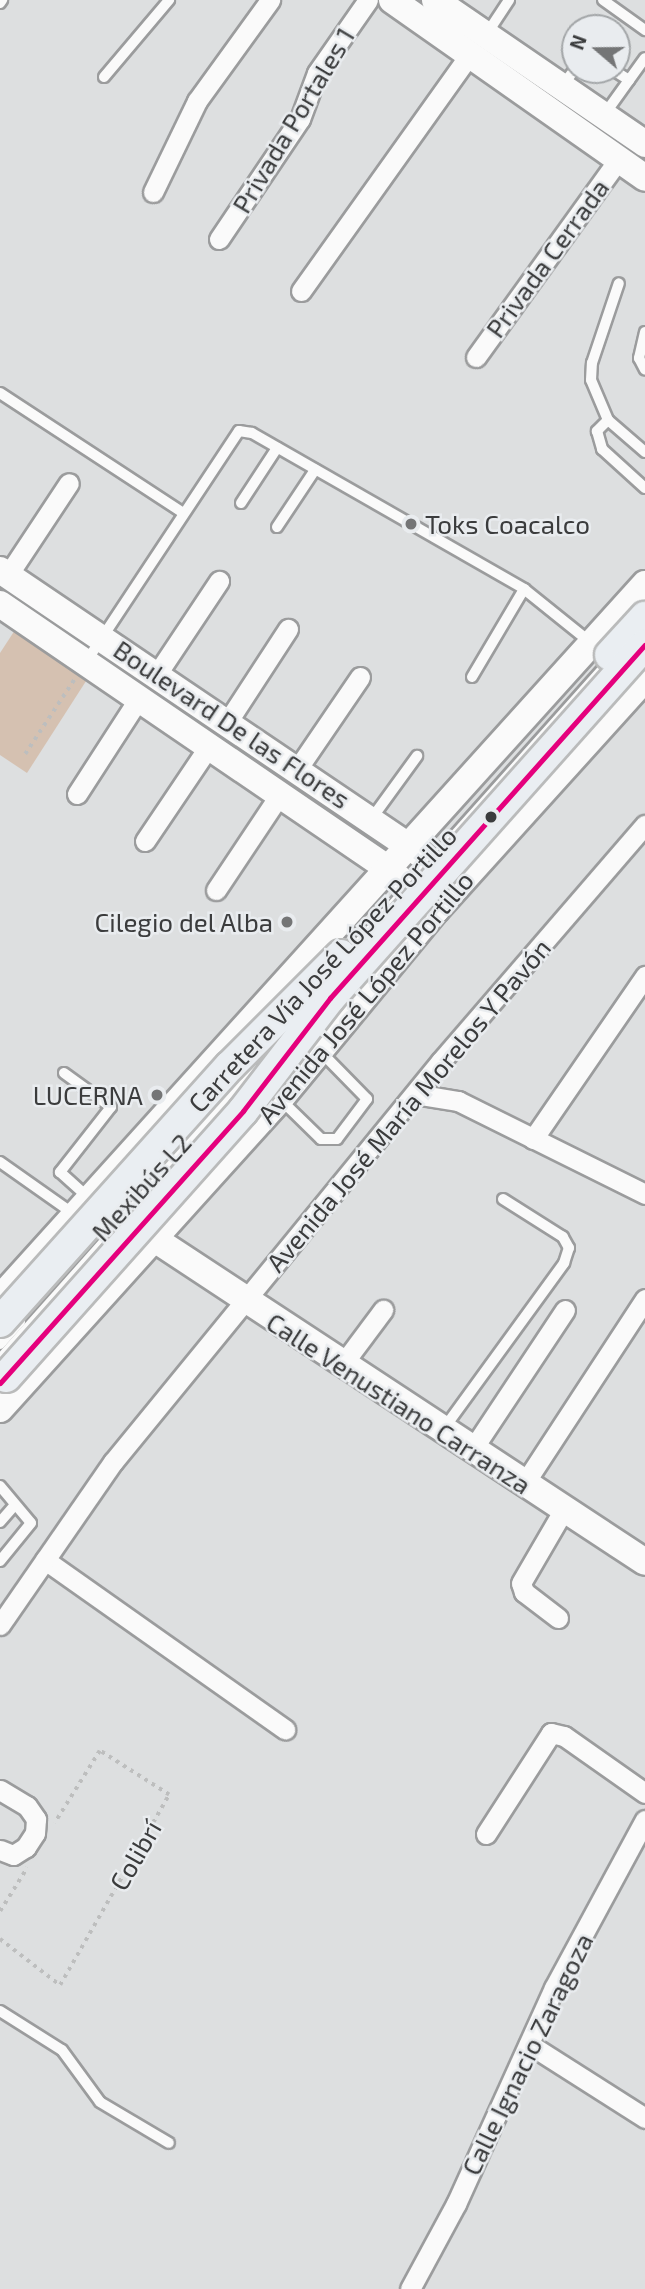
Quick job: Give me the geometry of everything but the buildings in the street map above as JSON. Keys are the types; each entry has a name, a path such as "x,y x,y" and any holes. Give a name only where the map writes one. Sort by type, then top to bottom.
{"main road":[{"path":"392,0 478,44 561,75"},
{"path":"435,0 478,44 645,178"},
{"path":"574,84 604,116 645,144"},
{"name":"Boulevard De las Flores","path":"4,572 298,768 436,864"},
{"name":"Avenida José López Portillo","path":"0,1409 156,1240 319,1051 421,896 436,864 591,643 645,584"},
{"name":"Boulevard De las Flores","path":"0,604 280,794 388,869 421,896"},
{"name":"Carretera Vía José López Portillo","path":"0,1322 230,1066 316,983 645,617"},
{"name":"Carretera Vía José López Portillo","path":"3,1368 243,1111 330,998 645,645"},
{"name":"Avenida José López Portillo","path":"0,1298 388,869 436,864 636,707 645,679"},
{"name":"Calle Venustiano Carranza","path":"156,1240 244,1302 645,1562"}],"street":[{"path":"153,192 197,101 270,0"},
{"name":"Privada Portales 1","path":"219,239 300,119 317,73 368,0"},
{"path":"301,291 478,44"},
{"name":"Privada Cerrada","path":"476,357 619,159"},
{"path":"4,572 69,483"},
{"path":"157,674 219,581"},
{"path":"228,721 288,629"},
{"path":"298,768 360,677"},
{"path":"76,794 139,698"},
{"path":"145,841 209,746"},
{"path":"216,890 280,794"},
{"name":"Avenida José María Morelos Y Pavón","path":"0,1625 113,1462 415,1094 645,825"},
{"path":"533,1139 645,976"},
{"path":"415,1094 458,1101 645,1194"},
{"path":"524,1484 645,1299"},
{"path":"342,1366 383,1310"},
{"path":"471,1450 565,1310"},
{"path":"558,1618 524,1592 521,1583 564,1510"},
{"path":"45,1560 285,1728"},
{"path":"486,1834 551,1733 564,1736 645,1793"},
{"path":"0,1790 27,1807 36,1819 35,1833 26,1847 13,1855 0,1850"},
{"name":"Calle Ignacio Zaragoza","path":"410,2289 456,2204 529,2044 640,1844 645,1820"},
{"path":"529,2044 645,2118"}],"lane":[{"path":"104,77 169,0"},
{"path":"478,44 509,0"},
{"path":"603,0 645,30"},
{"path":"631,77 645,58"},
{"path":"604,116 626,84"},
{"path":"619,283 591,372 597,400 608,420 645,452"},
{"path":"645,332 639,358 645,370"},
{"path":"0,393 182,512"},
{"path":"608,420 597,431 597,440 645,488"},
{"path":"86,662 182,512 239,431 277,448 524,589 591,643"},
{"path":"241,503 277,448"},
{"path":"277,527 315,470"},
{"path":"472,677 524,589"},
{"name":"Mexibús L2","path":"3,1368 421,896 436,864 645,622"},
{"name":"Mexibús L2","path":"436,864 645,640"},
{"path":"372,819 417,756"},
{"name":"Mexibús L2","path":"0,1344 421,896"},
{"path":"280,1099 329,1142 364,1107 363,1092 319,1051"},
{"path":"64,1073 111,1107 60,1172 83,1207"},
{"path":"0,1162 83,1207"},
{"path":"443,1431 564,1263 569,1248 563,1237 503,1199"},
{"path":"0,1486 13,1507 31,1522 0,1561"},
{"path":"0,1522 13,1507"},
{"path":"0,2011 62,2050 100,2102 169,2143"}],"path":[{"path":"25,754 86,662"},
{"name":"Colibrí","path":"0,1939 60,1985 169,1795 100,1751"}],"shaded area":[{"path":"15,630 88,678 27,773 0,755 0,653"}],"transit line":[{"path":"0,1383 243,1111 330,998 645,645"}],"place":[{"name":"Toks Coacalco","path":"411,524"},
{"name":"Cilegio del Alba","path":"287,922"},
{"name":"LUCERNA","path":"157,1095"}]}
